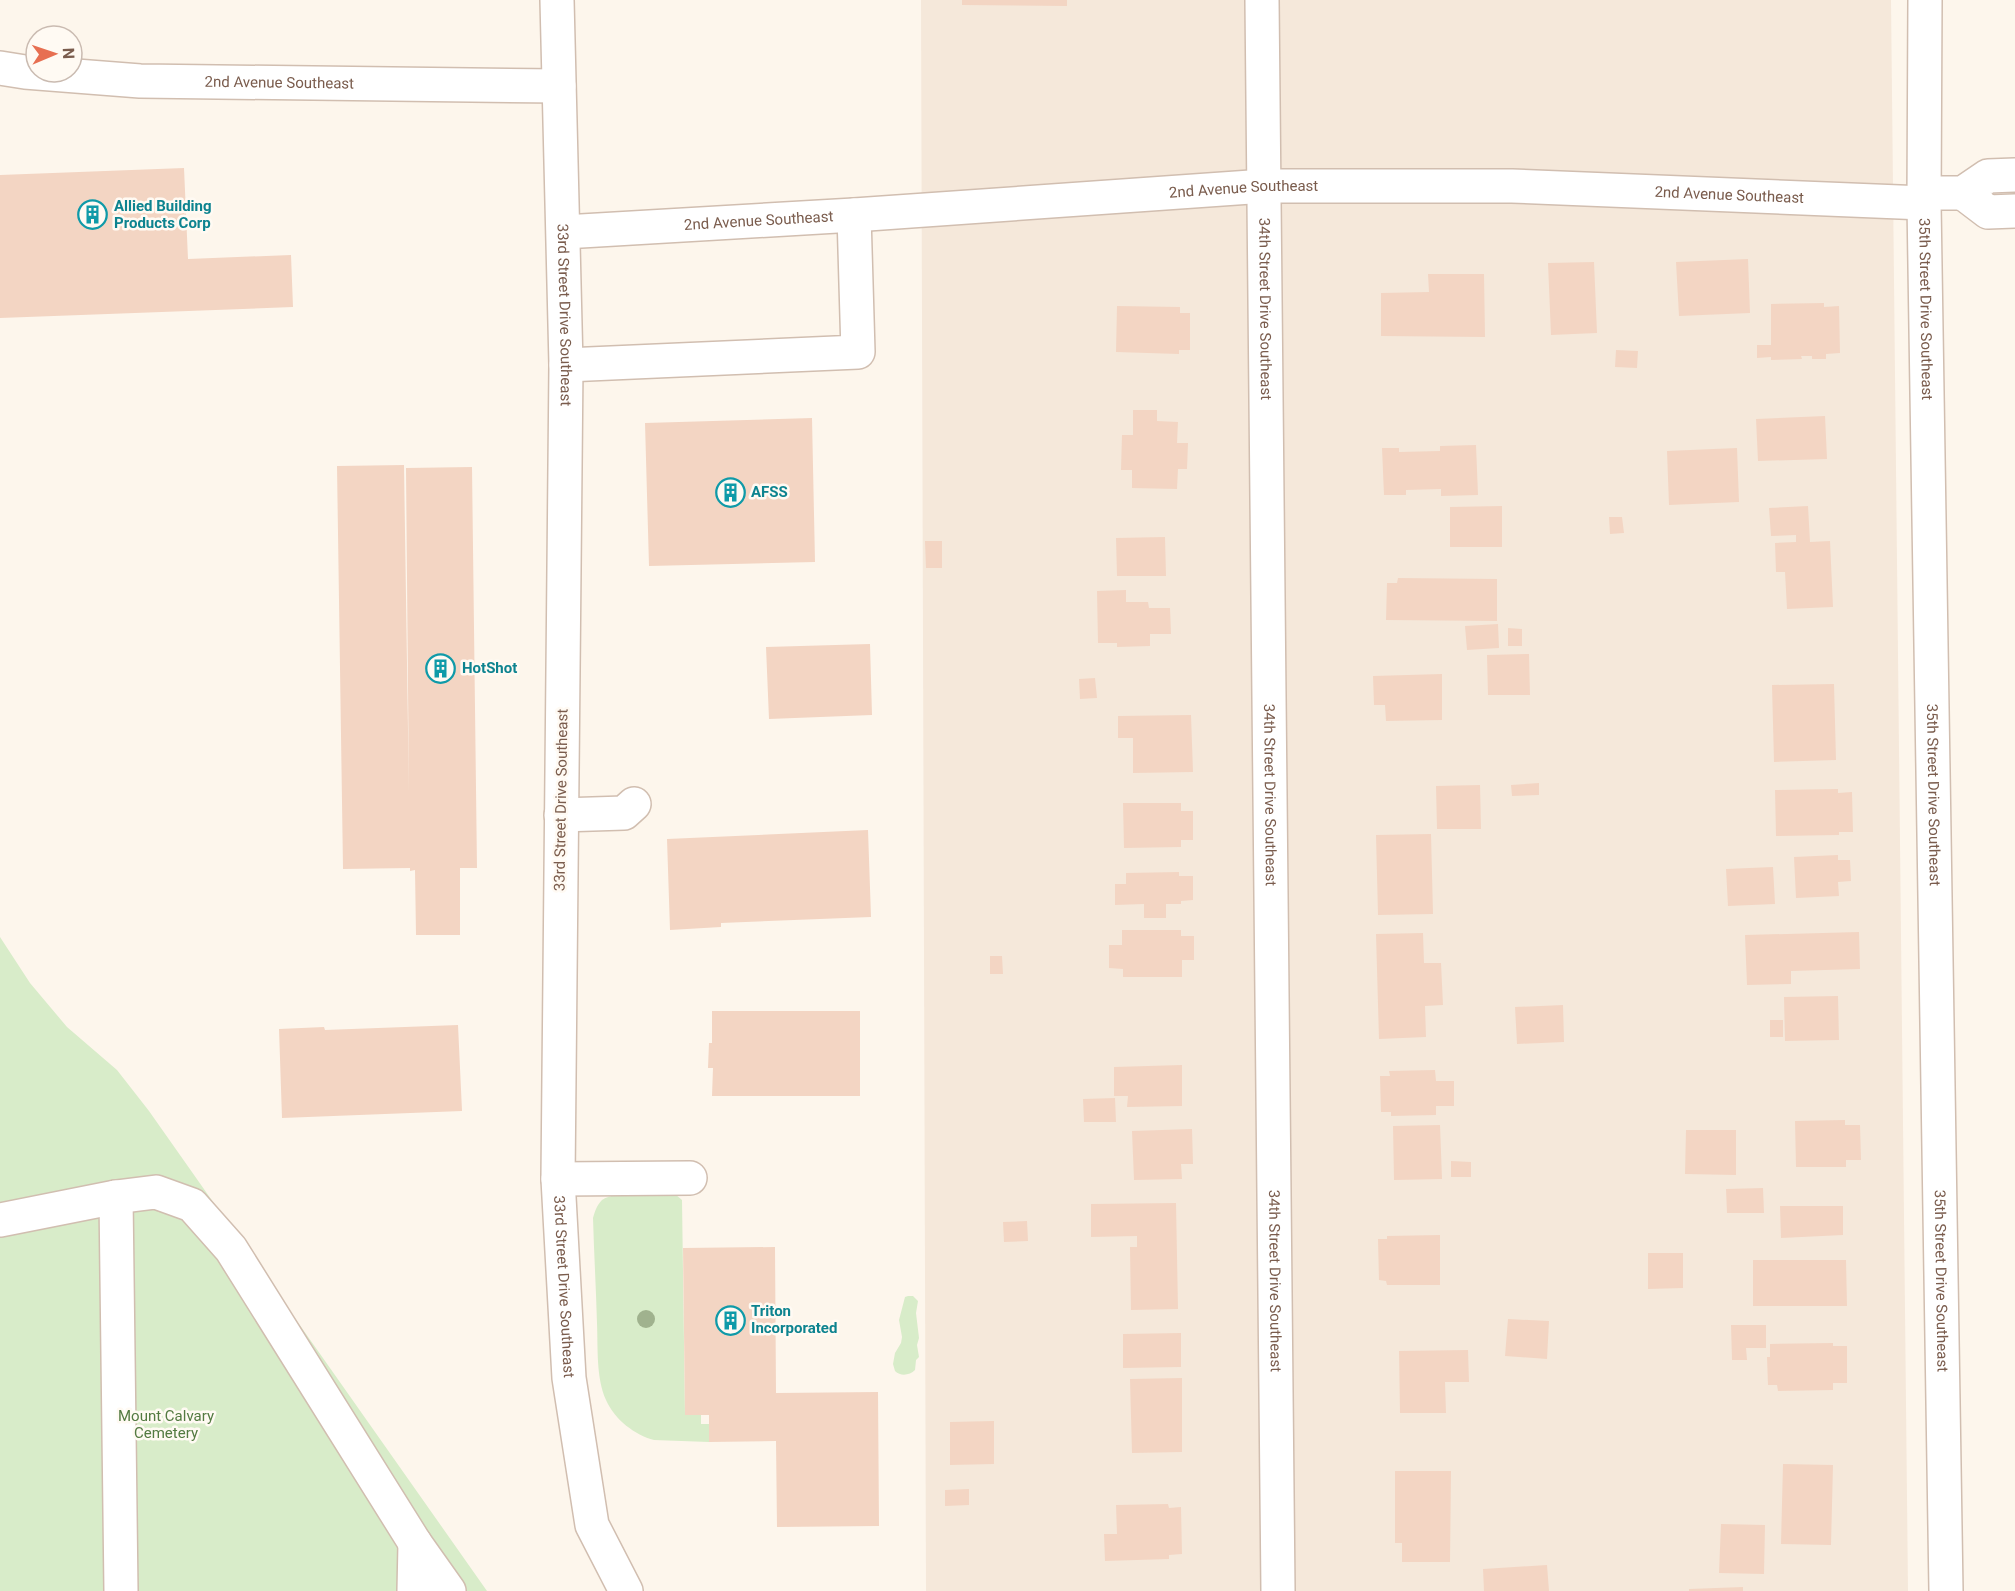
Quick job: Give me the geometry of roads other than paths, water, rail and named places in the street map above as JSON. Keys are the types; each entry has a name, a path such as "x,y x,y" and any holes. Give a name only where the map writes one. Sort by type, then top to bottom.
{"street":[{"name":"33rd Street Drive Southeast","path":"557,0 566,365 558,1179 568,1378 592,1525 626,1591"},
{"name":"34th Street Drive Southeast","path":"1262,0 1278,1591"},
{"name":"35th Street Drive Southeast","path":"1925,0 1924,198 1946,1591"},
{"name":"2nd Avenue Southeast","path":"0,68 140,81 559,86"},
{"path":"2015,175 1988,176 1963,194 1988,212 2015,211"},
{"name":"2nd Avenue Southeast","path":"564,232 854,215 1265,186 1512,186 1924,198 1963,194"},
{"path":"566,365 858,352 854,215"},
{"path":"561,815 624,813 634,804"},
{"path":"558,1179 690,1178"},
{"path":"0,1220 116,1197 156,1192 192,1205 231,1249 415,1543 449,1591"},
{"path":"116,1197 121,1591"},
{"path":"414,1591 415,1543"}],"place":[{"name":"Allied Building Products Corp","path":"93,215"},
{"name":"AFSS","path":"730,492"},
{"name":"HotShot","path":"441,668"},
{"name":"Triton Incorporated","path":"730,1320"}],"park label":[{"name":"Mount Calvary Cemetery","path":"166,1424"}]}
